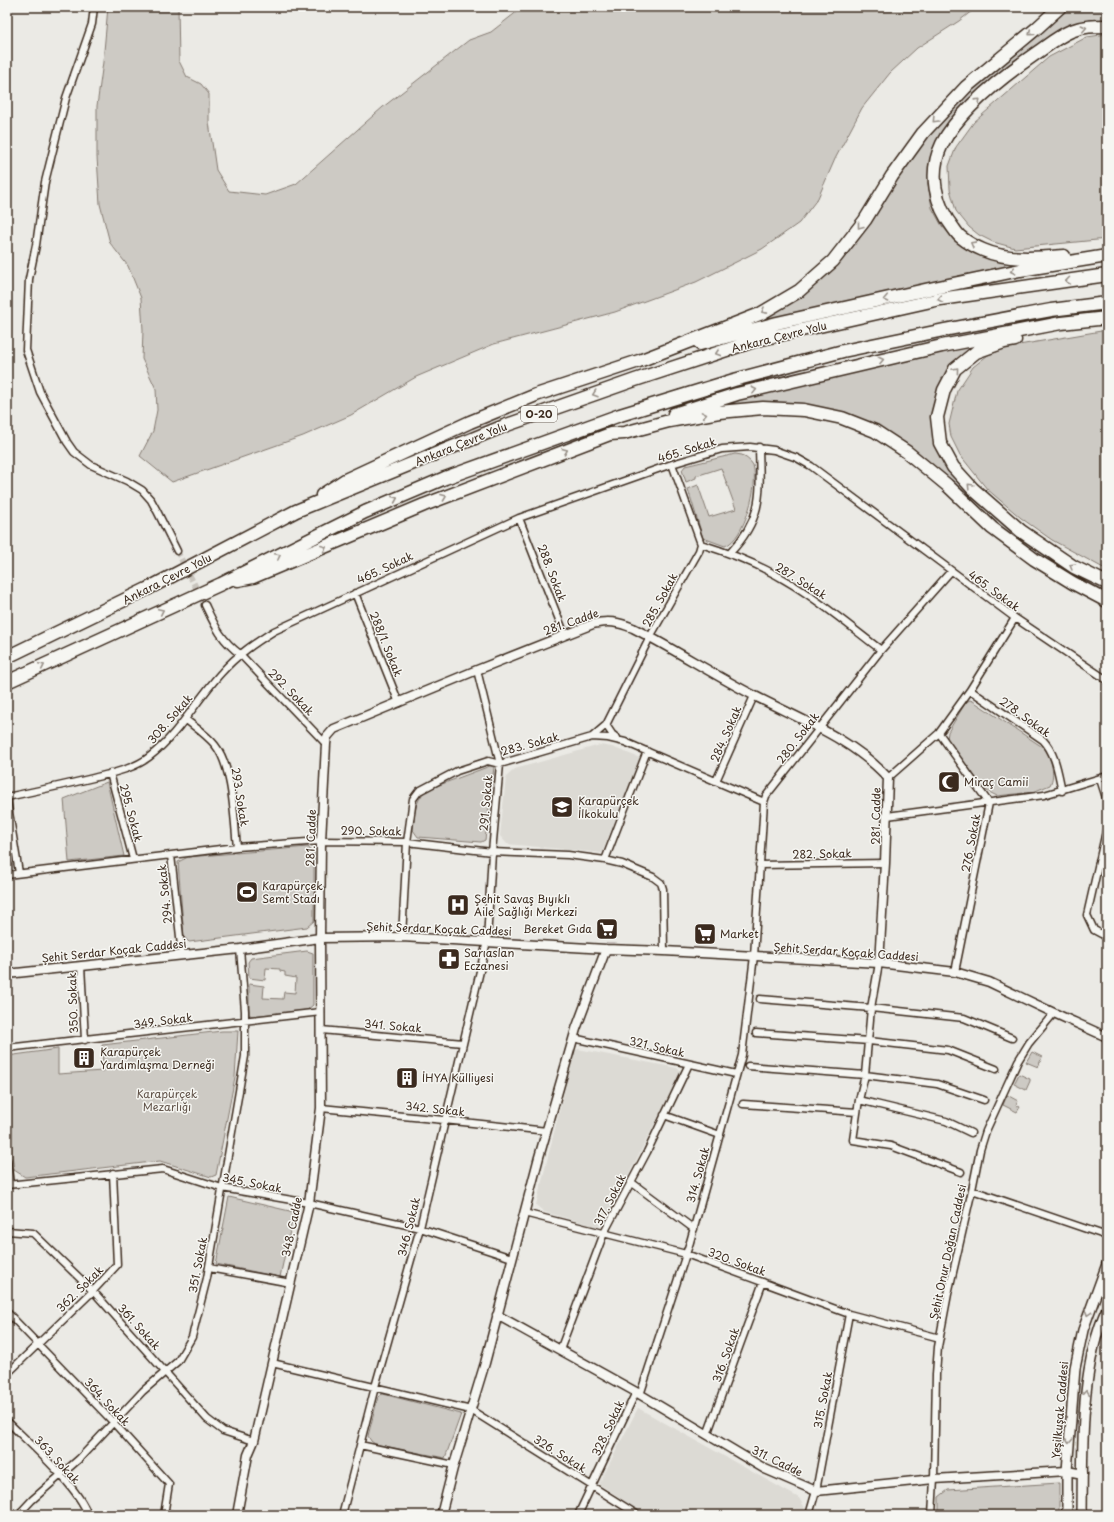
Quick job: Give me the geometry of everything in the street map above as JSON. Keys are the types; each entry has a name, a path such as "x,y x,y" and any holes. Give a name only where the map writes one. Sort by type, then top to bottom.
{"highway":[{"path":"639,361 760,314 799,291 838,256 865,220 892,176 923,133 966,87 1060,7"},
{"path":"1107,26 1089,26 1071,31 1022,63 990,89 960,118 942,144 934,180 938,200 945,218 961,238 984,250 1008,257 1041,257 1107,252"},
{"path":"296,511 345,480 470,422 536,395 639,361 785,321 1020,270 1107,256"},
{"name":"Ankara Çevre Yolu","path":"7,657 147,589 296,511 504,426 635,380 757,340 940,299 1107,275"},
{"name":"O-20","path":"7,682 221,584 365,512 445,478 620,416 734,380 843,351 1043,312 1107,303"},
{"path":"221,584 254,577 424,505 610,434 737,394 821,373 942,346 1061,324 1107,318"},
{"path":"1107,323 1004,342 976,352 955,369 944,390 937,417 940,443 953,467 973,489 1020,531 1074,567 1107,583"},
{"path":"610,434 624,433 669,421 719,412 763,408 804,410 842,418 875,431 907,452 947,485 992,528 1034,559 1072,583 1107,601"}],"main road":[{"name":"Yeşilkuşak Caddesi","path":"1067,1515 1067,1471 1073,1380 1077,1354 1091,1304 1107,1264"},
{"path":"1082,1515 1086,1398 1090,1366 1107,1308"}],"street":[{"path":"94,7 92,24 66,98 45,182 36,245 29,279 26,350 40,392 74,452 91,465 131,483 142,490 151,500 177,551"},
{"path":"730,553 741,542 749,530 756,509 760,481 758,447"},
{"name":"465. Sokak","path":"240,654 274,631 519,518 672,464 722,449 758,447 786,454 811,466 1015,618 1107,680"},
{"path":"672,464 701,544"},
{"name":"288. Sokak","path":"519,518 565,635"},
{"name":"287. Sokak","path":"701,544 730,553 792,585 881,650"},
{"name":"285. Sokak","path":"592,737 606,725 650,637 699,551 701,544"},
{"name":"280. Sokak","path":"754,956 764,802 771,789 881,650 951,571"},
{"name":"288/1. Sokak","path":"355,594 399,703"},
{"name":"292. Sokak","path":"205,606 222,637 229,645 240,654 326,744"},
{"path":"888,778 939,734 970,690 1015,618"},
{"name":"281. Cadde","path":"320,938 321,841 326,744 327,737 334,729 593,624 610,621 626,625 650,637 754,696 819,728 857,751 888,778 879,963"},
{"name":"308. Sokak","path":"7,797 110,773 132,766 148,758 186,718 222,672 240,654"},
{"name":"291. Sokak","path":"477,670 500,764 492,852 487,941"},
{"name":"278. Sokak","path":"970,690 1043,740 1054,757 1062,791"},
{"name":"284. Sokak","path":"716,781 754,696"},
{"name":"293. Sokak","path":"186,718 209,738 222,756 230,784 237,847"},
{"path":"606,725 618,740"},
{"name":"276. Sokak","path":"939,734 990,803 956,972"},
{"name":"283. Sokak","path":"402,937 407,842 413,799 419,791 457,771 488,761 500,764 592,737 618,740 647,751 764,802"},
{"path":"606,860 647,751"},
{"name":"295. Sokak","path":"110,773 133,859"},
{"path":"887,816 1044,795 1062,791 1107,776"},
{"path":"1100,779 1107,800"},
{"path":"7,800 19,873"},
{"path":"1107,827 1087,915 1094,930 1107,937"},
{"name":"290. Sokak","path":"7,875 237,847 321,841 407,842 492,852 568,855 606,860 622,864 653,877 661,883 663,889 664,951"},
{"name":"294. Sokak","path":"171,855 182,955"},
{"name":"282. Sokak","path":"759,865 885,863"},
{"name":"Şehit Serdar Koçak Caddesi","path":"7,974 240,949 320,938 402,937 879,963 956,972 989,982 1107,1037"},
{"name":"348. Cadde","path":"237,1515 248,1455 254,1441 309,1203 321,1108 322,1030 320,938"},
{"name":"346. Sokak","path":"342,1515 375,1387 420,1228 487,941"},
{"name":"351. Sokak","path":"18,1515 32,1500 79,1459 143,1391 178,1361 192,1337 209,1268 245,1056 245,1022 240,949"},
{"path":"441,1515 454,1464 498,1315 546,1131 573,1038 606,949"},
{"name":"314. Sokak","path":"638,1393 694,1229 742,1055 754,956"},
{"path":"879,963 871,1008 865,1075 858,1100 853,1140 891,1146 961,1172"},
{"name":"350. Sokak","path":"81,966 84,1040"},
{"path":"760,999 871,1008 964,1018 1012,1038"},
{"name":"349. Sokak","path":"7,1048 245,1022 321,1012"},
{"name":"Şehit Onur Doğan Caddesi","path":"932,1515 936,1374 940,1338 980,1150 993,1113 1024,1051 1054,1013"},
{"name":"341. Sokak","path":"322,1030 463,1043"},
{"path":"756,1033 869,1041 948,1050 996,1069"},
{"name":"321. Sokak","path":"573,1038 736,1074"},
{"name":"317. Sokak","path":"560,1350 604,1233 631,1182 688,1064"},
{"path":"748,1066 865,1075 937,1084 984,1100"},
{"path":"858,1100 946,1121 972,1133"},
{"path":"743,1104 857,1112"},
{"name":"342. Sokak","path":"321,1108 546,1131"},
{"path":"664,1115 720,1135"},
{"path":"7,1160 9,1185"},
{"name":"345. Sokak","path":"9,1185 163,1168 222,1188 309,1203 420,1228 512,1258"},
{"name":"362. Sokak","path":"7,1374 93,1291 117,1265 113,1173"},
{"path":"631,1182 694,1229"},
{"path":"972,1190 1107,1236"},
{"name":"320. Sokak","path":"524,1213 686,1254 849,1314 940,1338"},
{"name":"361. Sokak","path":"7,1231 33,1233 93,1291 166,1371 207,1419 223,1431 254,1441"},
{"path":"209,1268 290,1283"},
{"name":"316. Sokak","path":"707,1435 763,1282"},
{"name":"364. Sokak","path":"7,1312 113,1422 169,1484 164,1514"},
{"name":"315. Sokak","path":"809,1515 816,1491 849,1314"},
{"name":"311. Cadde","path":"498,1315 638,1393 764,1469 816,1491 934,1479 1067,1471 1083,1474"},
{"name":"326. Sokak","path":"272,1363 471,1410 638,1515"},
{"name":"328. Sokak","path":"578,1515 638,1393"},
{"name":"363. Sokak","path":"7,1421 60,1475 85,1506 88,1515"},
{"path":"360,1445 454,1464"},
{"path":"164,1514 175,1515"}],"shaded area":[{"name":"Karapürçek İlkokulu","path":"600,745 612,747 640,758 602,853 507,844 500,836 506,777 515,769"},
{"path":"578,1049 677,1068 681,1072 603,1225 595,1226 544,1212 536,1205 574,1052"},
{"path":"638,1408 799,1498 805,1508 803,1515 646,1515 599,1484"}],"green space":[{"path":"108,7 178,7 179,61 187,77 201,84 209,94 209,122 216,170 229,191 265,195 296,184 383,107 469,40 491,32 523,7 977,7 959,21 917,48 890,73 862,108 835,159 818,198 799,223 762,249 696,282 615,312 494,344 416,377 351,415 303,436 172,482 140,456 153,431 157,410 156,389 142,359 143,330 141,298 128,266 110,243 100,204 97,157 97,106"},
{"path":"1068,7 1107,7 1107,21 1080,23 973,97 929,168 928,184 932,208 942,226 952,237 968,250 986,258 1012,261 1012,269 769,322 766,313 808,288 921,141 965,91"},
{"path":"1107,34 1107,239 1015,248 993,242 979,235 969,227 956,211 950,189 949,166 956,147 974,122 1049,57 1087,37"},
{"path":"1107,330 1107,570 1052,540 1021,518 987,489 960,455 951,437 949,424 957,391 973,367 988,355 1013,346"},
{"path":"977,340 978,347 964,354 933,414 932,431 937,450 946,466 970,494 1107,586 1107,598 1028,553 917,455 820,410 791,403 728,406 727,399"},
{"path":"735,454 742,455 753,465 754,485 749,510 739,533 725,546 703,538 688,489 698,485 709,517 736,509 721,468 696,476 696,478 686,482 682,470 685,466"},
{"path":"970,700 1044,748 1049,756 1053,771 1050,785 1033,792 997,796 985,790 947,739 948,732 966,702"},
{"path":"490,766 494,767 485,840 481,842 418,837 413,830 415,813 419,799 426,790"},
{"path":"107,782 124,856 69,862 64,799"},
{"name":"Karapürçek Semt Stadı","path":"308,847 314,854 314,921 307,927 189,942 184,937 178,862 188,857"},
{"path":"307,951 313,953 313,1005 307,1010 252,1016 249,1014 249,984 264,986 263,998 283,999 284,992 295,993 296,978 285,976 285,972 280,971 280,969 266,968 265,980 249,978 248,962 251,958"},
{"name":"Karapürçek Mezarlığı","path":"222,1031 238,1031 235,1077 216,1175 211,1177 160,1161 25,1177 14,1170 7,1117 7,1056 58,1049 58,1074 103,1071 102,1045"},
{"path":"1032,1052 1042,1057 1038,1067 1026,1062"},
{"path":"1019,1074 1030,1079 1026,1090 1014,1084"},
{"path":"1007,1095 1018,1101 1016,1105 1020,1107 1017,1112 1003,1105"},
{"path":"229,1197 294,1212 280,1277 216,1264"},
{"path":"383,1394 461,1414 445,1458 375,1444 371,1441 368,1436 378,1397"},
{"path":"1059,1483 1059,1515 939,1515 939,1497 948,1490"}],"tunnel":[{"path":"177,551 205,605"}],"place":[{"name":"Miraç Camii","path":"949,782"},
{"name":"Karapürçek İlkokulu","path":"562,807"},
{"name":"Karapürçek Semt Stadı","path":"247,892"},
{"name":"Şehit Savaş Bıyıklı Aile Sağlığı Merkezi","path":"458,905"},
{"name":"Bereket Gıda","path":"607,929"},
{"name":"Market","path":"705,934"},
{"name":"Sarıaslan Eczanesi","path":"449,959"},
{"name":"Karapürçek Yardımlaşma Derneği","path":"84,1058"},
{"name":"İHYA Külliyesi","path":"407,1078"}]}
